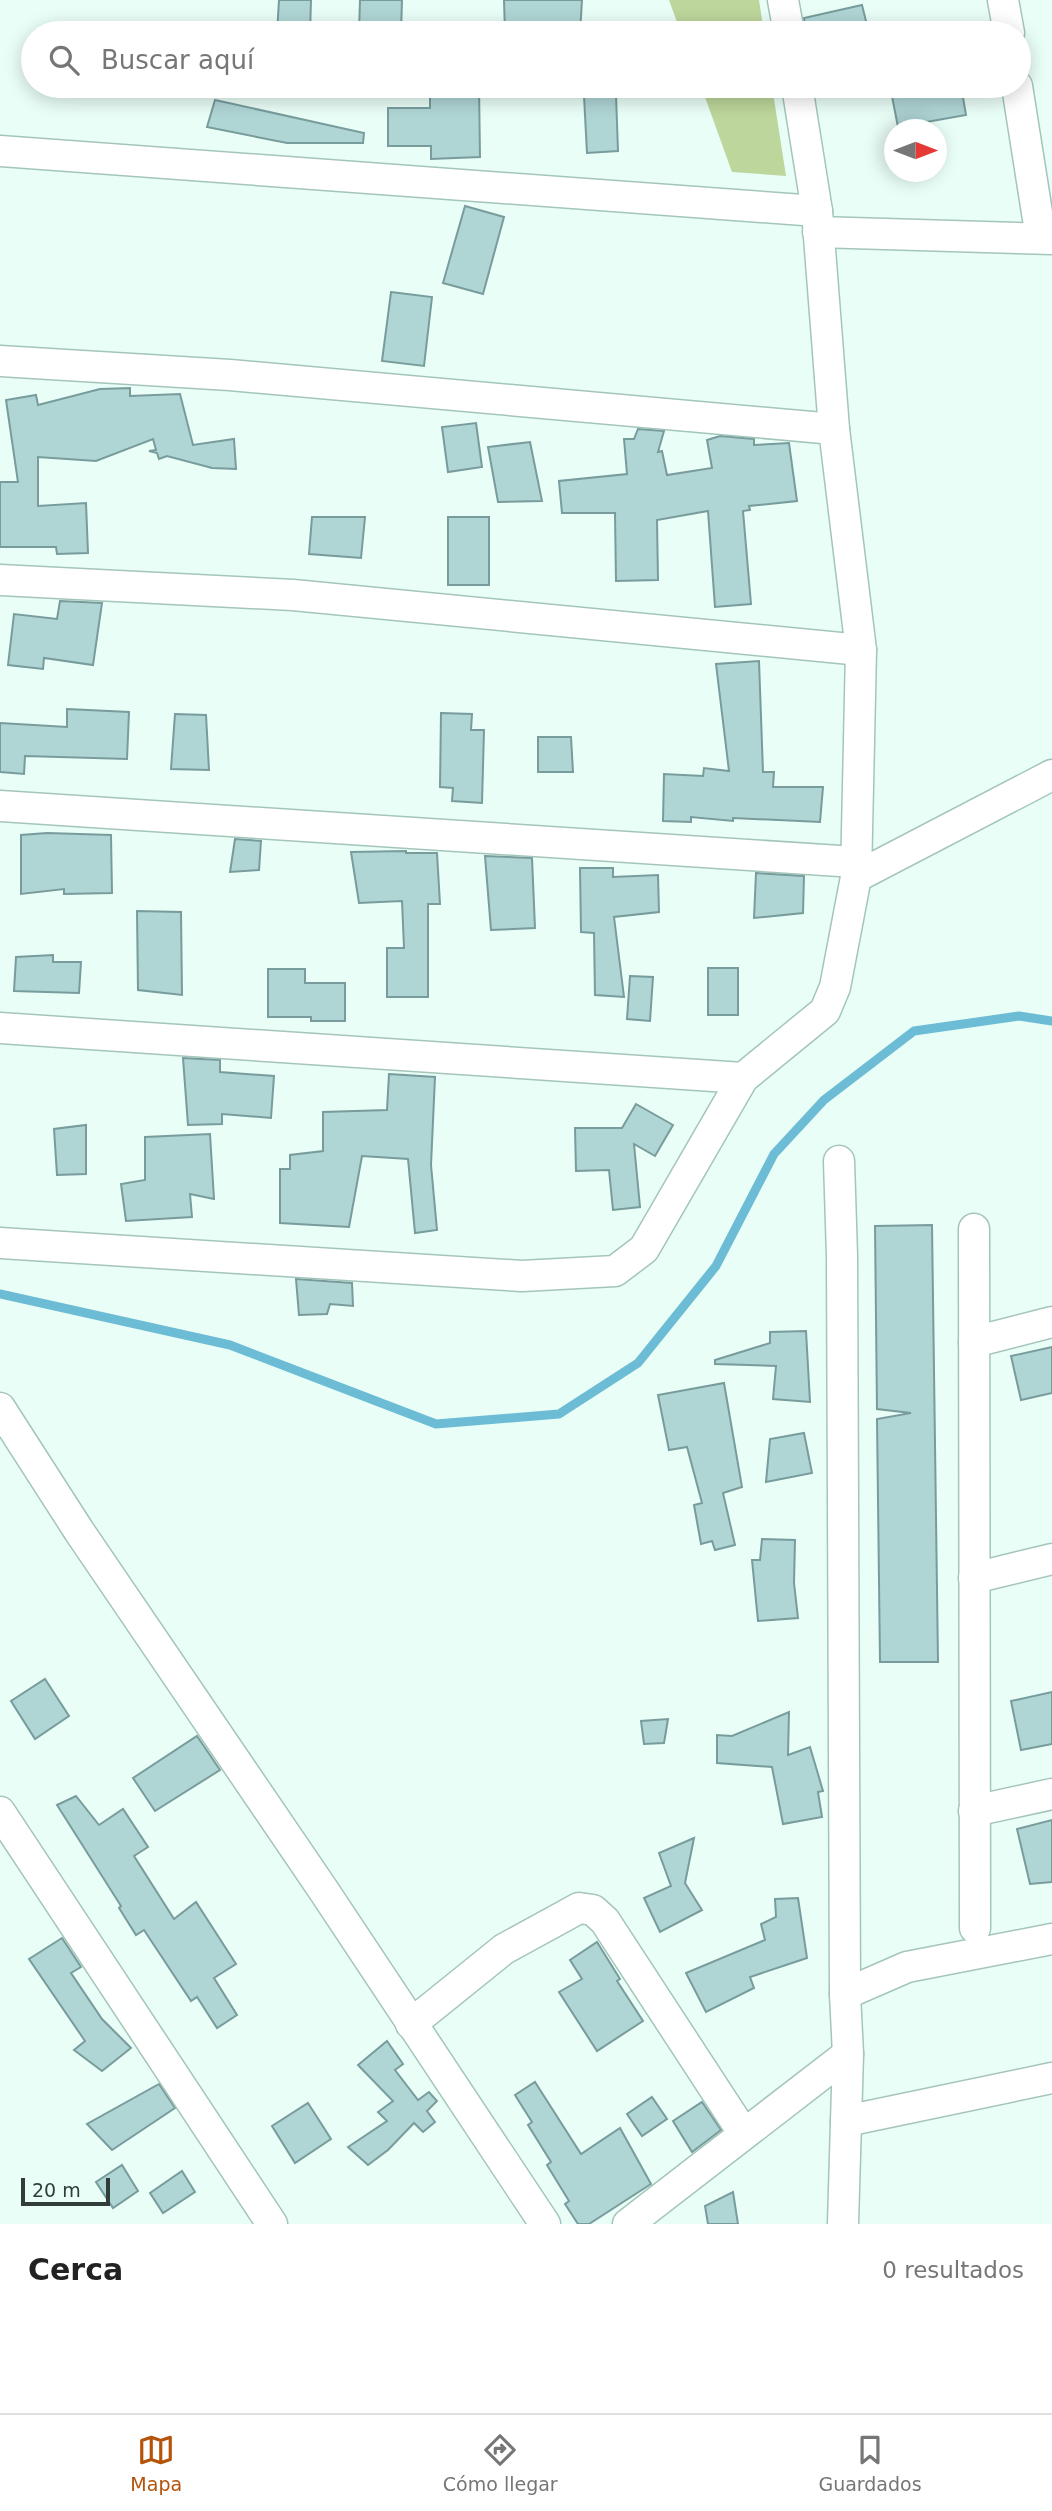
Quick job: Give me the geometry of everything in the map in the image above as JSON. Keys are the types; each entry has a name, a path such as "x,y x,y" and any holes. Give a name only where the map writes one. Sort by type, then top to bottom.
{"street":[{"path":"783,0 787,21"},
{"path":"1003,0 1007,21"},
{"path":"0,1243 523,1276 615,1270 643,1249 743,1078 825,1011 835,987 855,870 861,650 834,429 817,221 799,98"},
{"path":"0,151 1046,238 1019,98"},
{"path":"0,361 230,375 834,429"},
{"path":"0,580 293,595 861,650"},
{"path":"0,806 855,870 1052,775"},
{"path":"0,1028 743,1078"},
{"path":"839,1161 842,1269 845,1994 848,2054 844,2224"},
{"path":"974,1229 975,1928"},
{"path":"974,1342 1052,1322"},
{"path":"0,1408 86,1542 324,1891 545,2224"},
{"path":"974,1578 1052,1559"},
{"path":"974,1811 1052,1794"},
{"path":"0,1812 272,2224"},
{"path":"411,2024 504,1949 579,1908 593,1910 605,1921 744,2134"},
{"path":"845,1994 907,1967 1052,1939"},
{"path":"628,2224 848,2054"},
{"path":"846,2122 1050,2086"}],"green space":[{"path":"669,0 759,0 762,21 677,21"},
{"path":"705,98 774,98 786,176 732,172"}],"building":[{"path":"279,0 311,0 310,21 278,21"},
{"path":"360,0 402,0 401,21 359,21"},
{"path":"504,0 582,0 581,21 505,21"},
{"path":"862,5 866,21 804,21 804,18"},
{"path":"430,98 479,98 480,157 431,159 431,146 388,146 388,108 430,108"},
{"path":"584,98 616,98 618,151 587,153"},
{"path":"892,98 963,98 966,115 943,119 896,119"},
{"path":"215,100 364,133 363,143 287,143 207,127"},
{"path":"465,206 504,217 483,294 443,283"},
{"path":"391,292 432,297 424,366 382,361"},
{"path":"130,388 130,396 180,394 193,445 234,439 236,469 212,468 167,456 159,459 157,453 149,451 156,450 153,439 96,461 38,457 38,506 86,503 88,553 57,554 56,547 0,547 0,482 18,482 6,400 36,395 38,405 100,389"},
{"path":"476,423 482,467 448,472 442,427"},
{"path":"638,429 664,431 658,452 662,451 667,475 712,468 707,440 720,436 754,439 754,445 789,443 797,501 749,506 750,510 743,511 751,604 715,607 708,511 657,520 658,580 616,581 615,513 562,513 559,481 627,474 624,439 634,439"},
{"path":"530,442 542,501 498,502 488,447"},
{"path":"312,517 365,517 361,558 309,554"},
{"path":"448,517 489,517 489,585 448,585"},
{"path":"60,601 102,603 93,665 44,658 43,669 8,665 14,614 57,619"},
{"path":"759,661 763,772 774,772 773,787 823,787 820,822 733,818 733,821 691,817 691,822 663,821 664,774 703,776 704,768 729,771 716,664"},
{"path":"67,709 129,712 127,759 25,756 24,774 0,772 0,723 67,727"},
{"path":"441,713 472,714 471,730 484,730 482,803 452,801 453,788 440,787"},
{"path":"175,714 206,715 209,770 171,769"},
{"path":"538,737 571,737 573,772 538,772"},
{"path":"21,835 111,835 112,893 64,894 64,889 21,894"},
{"path":"235,839 261,841 259,870 230,872"},
{"path":"351,852 437,853 440,904 428,904 428,997 387,997 387,948 404,948 402,901 359,903"},
{"path":"485,856 532,858 535,928 491,930"},
{"path":"580,868 613,868 613,877 658,875 659,912 614,917 624,997 595,995 594,933 581,932"},
{"path":"756,873 804,876 803,913 754,918"},
{"path":"137,911 181,912 182,995 138,990"},
{"path":"53,955 53,962 81,962 79,993 14,991 16,957"},
{"path":"708,968 738,968 738,1015 708,1015"},
{"path":"268,969 305,969 305,983 345,983 345,1021 311,1021 311,1017 268,1017"},
{"path":"630,976 653,977 650,1021 627,1019"},
{"path":"183,1058 220,1060 220,1072 274,1076 271,1118 222,1114 222,1124 188,1125"},
{"path":"389,1074 435,1077 431,1165 437,1230 415,1233 408,1159 362,1156 349,1227 280,1223 280,1169 290,1169 290,1155 323,1151 323,1112 387,1110"},
{"path":"636,1104 673,1125 655,1156 634,1144 640,1207 613,1210 609,1170 576,1171 575,1128 622,1128"},
{"path":"86,1125 86,1174 57,1175 54,1129"},
{"path":"210,1134 214,1199 190,1194 192,1217 126,1221 121,1184 145,1180 145,1137"},
{"path":"932,1225 938,1662 880,1662 877,1419 911,1413 877,1409 875,1226"},
{"path":"296,1279 352,1283 353,1306 330,1304 327,1314 299,1315"},
{"path":"806,1331 810,1402 773,1399 776,1366 715,1364 715,1360 770,1343 770,1332"},
{"path":"1052,1347 1052,1393 1021,1400 1011,1356"},
{"path":"724,1383 742,1487 723,1493 735,1545 715,1550 712,1541 701,1544 694,1505 702,1503 687,1447 669,1450 658,1395"},
{"path":"804,1433 812,1473 766,1482 770,1439"},
{"path":"762,1539 795,1540 794,1583 798,1618 758,1621 752,1560 760,1560"},
{"path":"45,1679 69,1716 35,1739 11,1701"},
{"path":"1052,1692 1052,1744 1021,1750 1011,1701"},
{"path":"789,1712 788,1755 810,1747 823,1791 818,1792 822,1817 783,1824 772,1767 717,1763 717,1735 732,1736"},
{"path":"668,1719 664,1743 644,1744 641,1721"},
{"path":"197,1736 220,1770 155,1811 133,1778"},
{"path":"76,1796 99,1825 123,1809 148,1847 134,1856 174,1919 196,1902 236,1964 214,1978 237,2015 217,2028 197,1997 191,2001 144,1930 136,1935 119,1908 121,1906 57,1805"},
{"path":"1052,1820 1052,1882 1030,1884 1017,1829"},
{"path":"694,1838 685,1883 702,1910 660,1932 644,1898 671,1886 659,1853"},
{"path":"798,1898 807,1958 750,1977 754,1988 706,2012 686,1973 765,1940 761,1924 776,1917 775,1899"},
{"path":"62,1938 81,1967 71,1973 102,2019 131,2048 102,2071 74,2050 85,2041 29,1959"},
{"path":"597,1942 620,1979 617,1981 643,2021 597,2051 559,1992 582,1979 570,1960"},
{"path":"387,2041 403,2064 395,2070 418,2100 429,2092 437,2101 427,2111 435,2122 423,2132 414,2123 388,2150 368,2165 348,2147 387,2121 378,2112 393,2101 358,2065"},
{"path":"535,2082 581,2154 620,2128 651,2184 589,2224 578,2224 565,2204 569,2201 547,2165 551,2162 528,2125 532,2122 515,2095"},
{"path":"159,2084 175,2108 112,2150 87,2124"},
{"path":"652,2097 667,2119 642,2136 627,2114"},
{"path":"702,2102 721,2130 692,2152 673,2121"},
{"path":"308,2103 331,2139 295,2163 272,2126"},
{"path":"122,2165 138,2191 113,2208 96,2182"},
{"path":"182,2171 195,2192 163,2213 150,2193"},
{"path":"733,2192 738,2224 708,2224 705,2206"}],"waterway":[{"path":"0,1294 230,1345 436,1424 559,1414 638,1363 716,1266 774,1154 824,1100 914,1031 1019,1016 1052,1021"}]}
